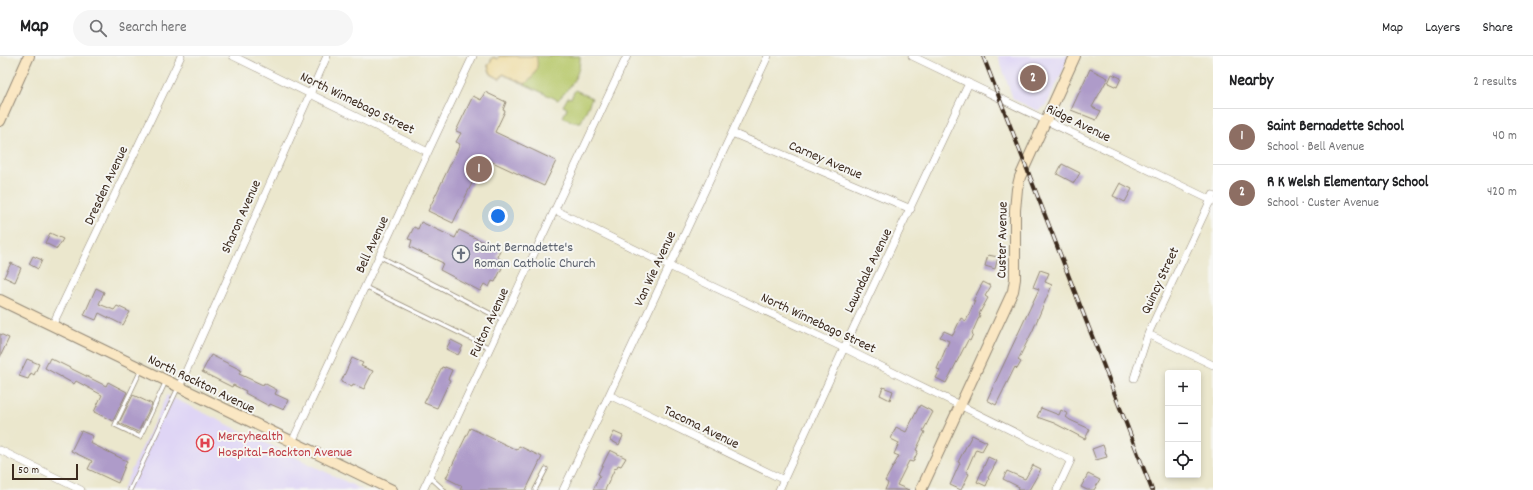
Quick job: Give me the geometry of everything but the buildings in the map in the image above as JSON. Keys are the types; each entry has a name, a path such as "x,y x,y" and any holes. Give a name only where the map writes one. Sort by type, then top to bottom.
{"street":[{"path":"0,121 29,56"},
{"name":"Dresden Avenue","path":"52,326 181,56"},
{"name":"North Winnebago Street","path":"233,56 428,152"},
{"name":"Sharon Avenue","path":"179,387 309,93 327,56"},
{"name":"Bell Avenue","path":"292,442 473,56"},
{"name":"Fulton Avenue","path":"423,490 627,56"},
{"name":"Van Wie Avenue","path":"564,490 768,56"},
{"name":"Ridge Avenue","path":"912,56 969,83 1000,100 1212,199"},
{"name":"Custer Avenue","path":"921,490 1012,290 1015,279 1015,210 1017,189 1025,164 1075,56"},
{"name":"Lawndale Avenue","path":"779,490 969,83"},
{"name":"Carney Avenue","path":"732,133 911,209"},
{"name":"Quincy Street","path":"1134,378 1148,334 1212,199"},
{"name":"North Winnebago Street","path":"555,210 669,266 844,348 1071,460 1057,490"},
{"name":"North Rockton Avenue","path":"0,300 383,488"},
{"path":"1148,334 1213,365"},
{"name":"Tacoma Avenue","path":"609,396 784,480"},
{"path":"0,450 81,490"}],"lane":[{"path":"379,256 503,320"},
{"path":"365,287 490,348"},
{"path":"141,369 115,424 140,437 166,381"},
{"path":"130,490 179,387"},
{"path":"535,490 546,469"},
{"path":"429,476 444,490"}],"shaded area":[{"path":"998,56 1070,56 1047,104 1040,110 1036,110 1013,99"},
{"name":"Mercyhealth Hospital–Rockton Avenue","path":"167,395 363,490 122,490"}],"green space":[{"path":"499,56 580,56 580,63 577,75 567,91 558,100 503,74 500,79 491,74 488,66 493,57 498,59"},
{"path":"575,90 592,98 581,122 573,122 563,117 567,108 563,106 568,97 571,98"}],"sand":[{"path":"499,56 536,56 537,68 525,84 503,74 500,79 491,74 488,66 493,57 498,59"}],"railway":[{"path":"983,56 1152,490"}],"place":[{"name":"R K Welsh Elementary School","path":"1033,78"},
{"name":"Saint Bernadette School","path":"479,169"},
{"name":"Saint Bernadette's Roman Catholic Church","path":"461,254"},
{"name":"Mercyhealth Hospital–Rockton Avenue","path":"205,443"}]}
